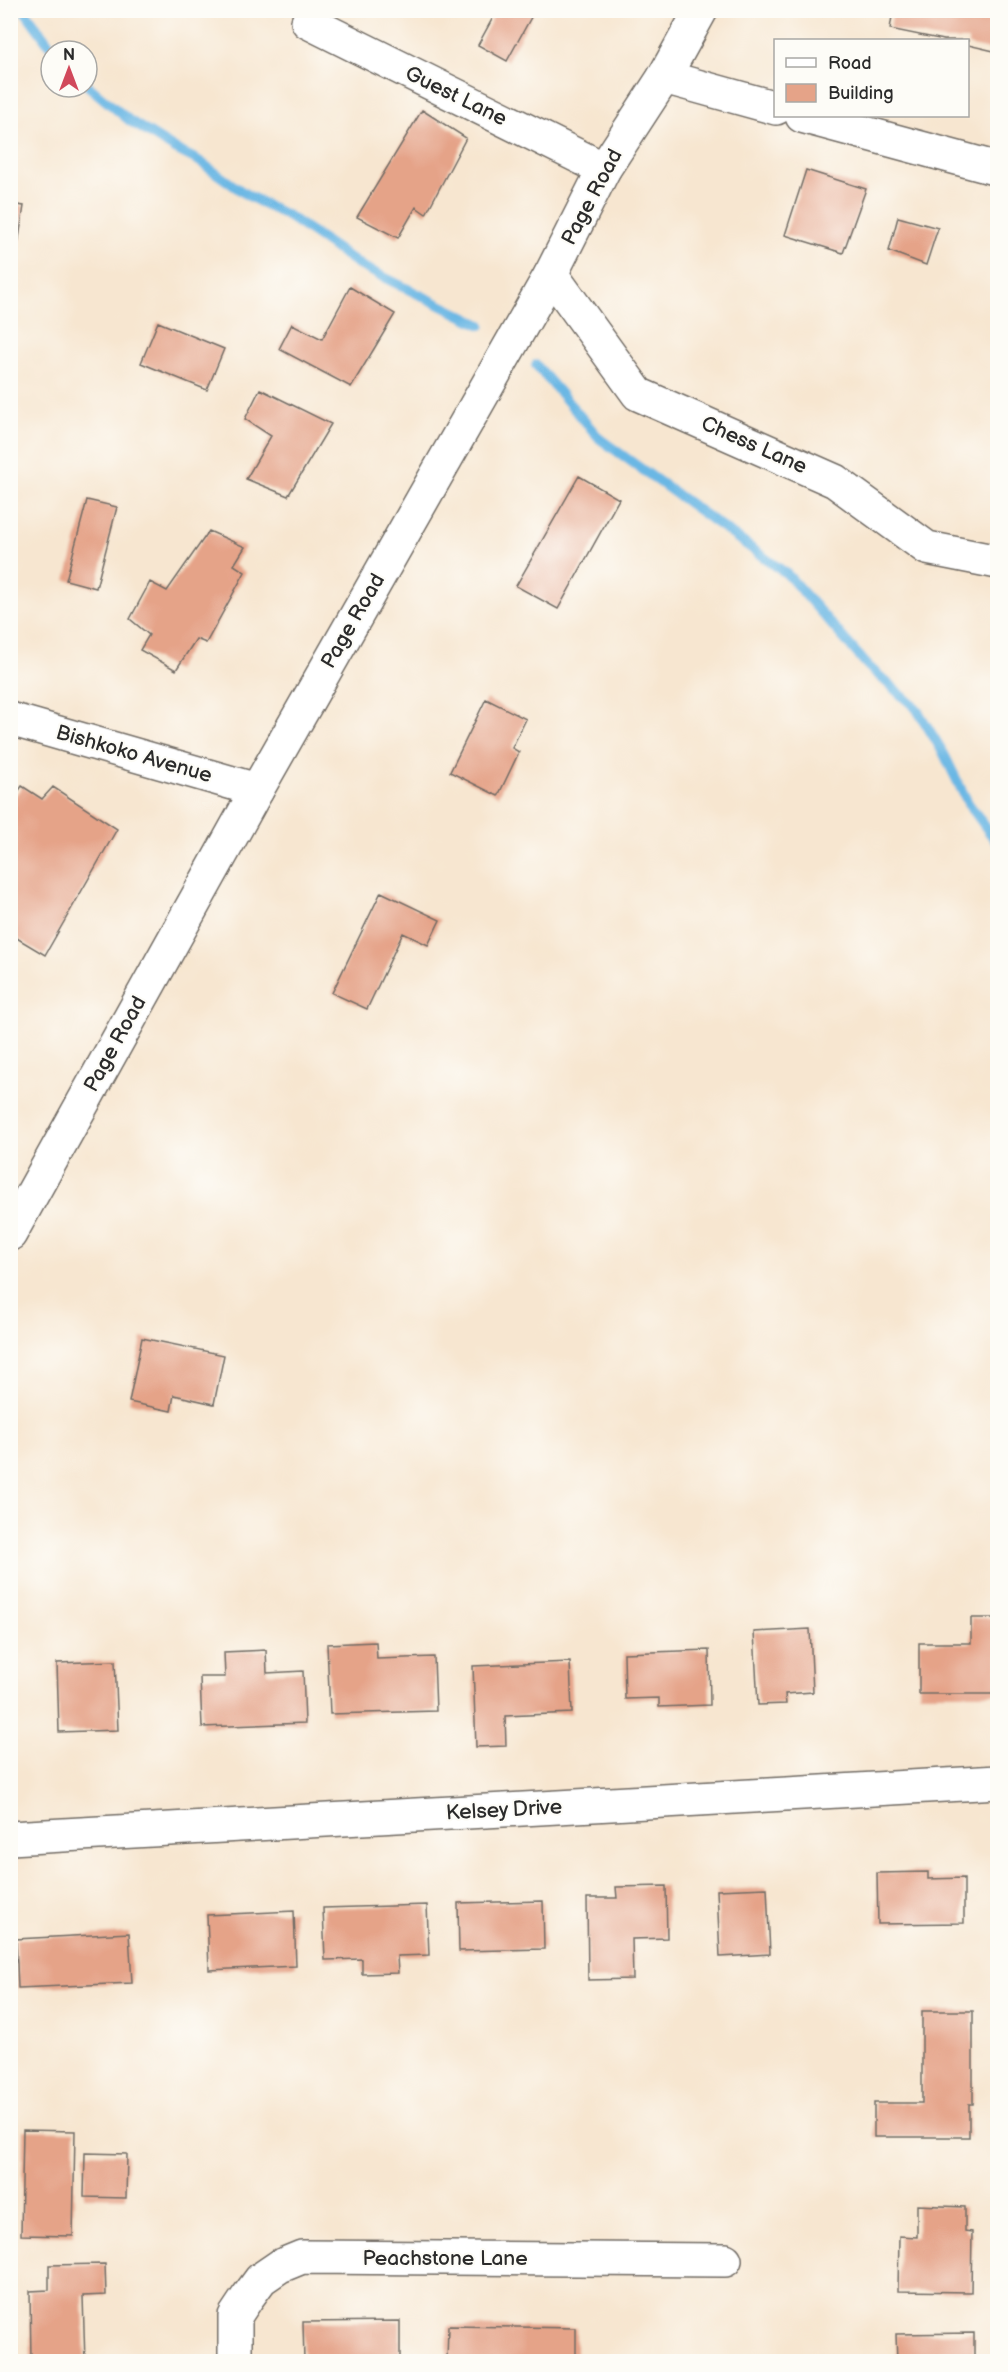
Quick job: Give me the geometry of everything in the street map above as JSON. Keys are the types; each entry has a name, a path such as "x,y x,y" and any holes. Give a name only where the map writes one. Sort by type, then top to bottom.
{"street":[{"name":"Page Road","path":"10,1234 257,790 551,274 604,169 664,77 702,10"},
{"name":"Guest Lane","path":"308,22 604,169"},
{"path":"664,77 774,107"},
{"path":"806,117 998,170"},
{"name":"Chess Lane","path":"551,274 638,394 835,481 927,548 998,562"},
{"name":"Bishkoko Avenue","path":"10,719 257,790"},
{"name":"Kelsey Drive","path":"10,1838 998,1782"},
{"name":"Peachstone Lane","path":"235,2361 236,2316 247,2298 261,2280 280,2266 302,2257 725,2260"}],"building":[{"path":"492,10 535,10 507,61 478,45 496,12"},
{"path":"893,10 998,10 998,52 969,45 969,39 939,39 890,29"},
{"path":"422,110 466,138 426,214 416,207 398,238 357,217"},
{"path":"806,170 866,189 843,253 785,235"},
{"path":"10,204 24,206 12,283 10,283"},
{"path":"898,217 938,228 926,265 889,251"},
{"path":"350,287 395,314 351,387 279,349 292,324 322,339"},
{"path":"158,322 224,349 207,390 141,363"},
{"path":"260,389 331,424 288,496 246,479 271,436 245,419"},
{"path":"579,476 619,499 558,609 516,586"},
{"path":"87,500 117,507 96,588 66,580"},
{"path":"209,531 245,547 234,565 245,572 206,643 196,639 176,670 140,650 149,635 130,619 150,582 167,591"},
{"path":"486,699 526,719 512,748 519,752 498,796 450,772"},
{"path":"22,786 42,799 53,787 117,829 45,955 10,934 10,803"},
{"path":"381,892 440,920 428,945 403,933 367,1009 332,993"},
{"path":"142,1338 224,1355 214,1404 174,1395 171,1411 129,1402"},
{"path":"971,1618 998,1618 998,1694 919,1694 919,1643 971,1643"},
{"path":"810,1629 813,1692 785,1694 786,1704 758,1705 754,1632"},
{"path":"376,1642 377,1659 434,1657 436,1711 330,1714 327,1644"},
{"path":"266,1650 267,1673 303,1671 305,1723 202,1727 200,1677 225,1677 224,1652"},
{"path":"709,1650 710,1705 659,1707 659,1698 625,1699 624,1653"},
{"path":"115,1661 118,1730 59,1732 57,1663"},
{"path":"570,1662 572,1713 505,1716 506,1746 476,1747 473,1666"},
{"path":"928,1872 928,1879 964,1878 964,1923 878,1924 877,1873"},
{"path":"666,1886 667,1938 632,1939 633,1979 588,1980 587,1898 617,1898 616,1887"},
{"path":"767,1888 770,1954 720,1957 717,1890"},
{"path":"543,1901 544,1949 459,1951 458,1903"},
{"path":"427,1905 429,1955 397,1956 398,1973 362,1974 362,1959 325,1960 323,1908"},
{"path":"294,1911 296,1966 209,1970 207,1915"},
{"path":"129,1933 132,1983 18,1988 16,1939"},
{"path":"922,2011 973,2011 973,2104 969,2104 969,2137 874,2137 874,2103 922,2103"},
{"path":"23,2130 75,2131 73,2236 21,2235"},
{"path":"85,2153 127,2154 126,2198 84,2197"},
{"path":"917,2205 965,2207 965,2231 972,2232 971,2292 898,2291 899,2236 917,2237"},
{"path":"105,2264 106,2295 83,2296 85,2362 31,2362 30,2291 49,2290 49,2265"},
{"path":"400,2321 400,2362 304,2362 303,2322"},
{"path":"448,2326 576,2328 576,2362 447,2362"},
{"path":"974,2333 974,2362 897,2362 896,2334"}],"waterway":[{"path":"24,10 45,39"},
{"path":"99,95 130,121 199,161 247,195 288,216 361,266 481,325"},
{"path":"536,365 600,439 787,574 868,666 916,708 944,754 968,803 998,844"}]}
